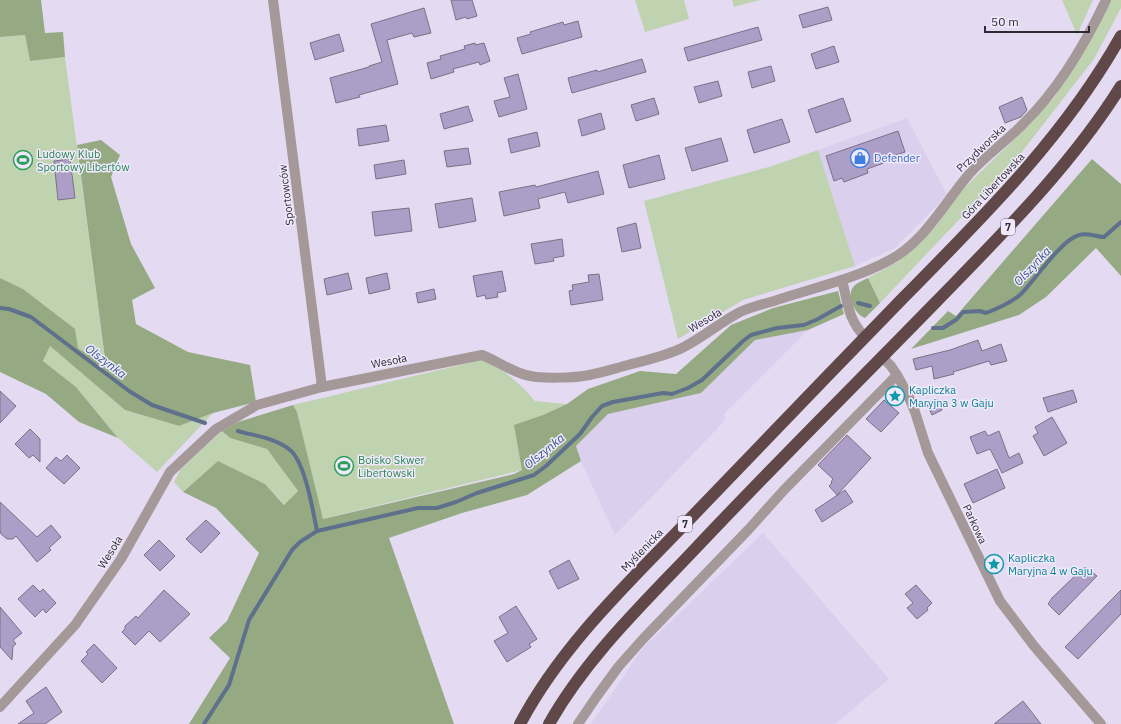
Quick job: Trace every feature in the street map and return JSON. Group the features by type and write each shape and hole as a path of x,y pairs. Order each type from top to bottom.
{"highway":[{"name":"Góra Libertowska","path":"865,338 1024,172 1073,111 1097,77 1121,36"},
{"name":"7","path":"549,724 568,693 582,674 627,620 1034,199 1082,141 1121,86"},
{"name":"Myślenicka","path":"520,724 539,692 565,656 606,607 865,338"}],"street":[{"name":"Sportowców","path":"273,0 322,387"},
{"name":"Przydworska","path":"842,280 888,262 912,245 970,173 1038,109 1059,82 1091,30 1106,0"},
{"name":"Wesoła","path":"0,707 75,625 121,559 170,472 216,429 257,405 322,387 482,355 496,360 512,370 535,377 583,376 653,359 684,347 741,312 806,289 842,280"},
{"path":"842,280 850,315 865,338"},
{"name":"Parkowa","path":"882,357 891,366 908,395 928,453 1000,601 1034,646 1101,724"},
{"path":"578,724 597,696 643,639 749,529 784,490 897,375"}],"shaded area":[{"path":"907,118 947,195 895,248 855,266 818,150"},
{"path":"808,330 723,415 726,418 716,430 615,535 581,461 576,446 608,414 701,393 755,340"},
{"path":"763,533 889,679 835,724 591,724 642,649"}],"green space":[{"path":"0,0 41,0 45,33 63,32 65,57 30,61 25,35 0,37"},
{"path":"635,0 684,0 689,19 645,32"},
{"path":"732,0 760,0 734,7"},
{"path":"1062,0 1093,0 1077,35"},
{"path":"1110,0 1121,0 1121,8 1094,59 1014,162 880,303 868,278 899,261 921,242 936,226 964,188 1028,126 1054,98 1083,52"},
{"path":"25,35 30,61 65,57 106,366 78,348 23,289 0,278 0,37"},
{"path":"101,140 120,155 111,177 131,244 155,288 132,300 136,324 188,352 250,365 256,402 213,413 179,426 125,410 50,346 43,361 76,387 118,438 79,422 46,394 0,372 0,278 23,289 75,329 78,348 106,366 77,145"},
{"path":"818,150 855,266 743,300 678,339 644,201 772,166"},
{"path":"1092,159 1121,184 1121,276 1096,248 1046,297 1019,315 911,349 948,311 956,316"},
{"path":"868,278 880,303 865,318 858,313 853,306 851,293 855,285"},
{"path":"838,291 844,314 808,330 755,340 701,393 608,414 576,446 581,461 527,495 462,513 389,538 454,724 189,724 230,658 209,638 227,621 259,553 216,508 183,492 218,461 265,484 284,505 298,491 267,449 230,438 222,431 238,422 293,405 297,412 323,519 514,474 522,470 514,425 543,415 567,404 588,389 640,371 676,374 731,325 773,308"},
{"path":"50,346 125,410 179,426 213,413 157,472 118,438 76,387 43,361"},
{"path":"485,359 512,378 535,401 567,404 543,415 522,470 322,519 297,412 293,405"},
{"path":"222,431 230,438 267,449 298,491 285,505 265,484 218,461 183,492 174,482 181,469"}],"building":[{"path":"451,0 472,0 477,16 456,20"},
{"path":"828,7 832,20 803,28 799,15"},
{"path":"424,8 431,33 414,37 412,33 387,40 398,84 359,95 360,97 336,103 330,78 382,62 371,24"},
{"path":"578,21 582,37 522,54 517,38 531,34 530,32 563,22 564,25"},
{"path":"758,27 762,40 688,61 684,48"},
{"path":"339,34 344,51 315,60 310,43"},
{"path":"475,43 475,45 484,43 490,61 480,65 479,62 453,69 454,72 431,79 427,63 441,59 440,56 465,49 464,46"},
{"path":"834,46 839,62 816,69 811,54"},
{"path":"642,59 646,72 572,93 568,78 597,70 597,72"},
{"path":"771,66 775,81 752,88 748,72"},
{"path":"518,74 527,109 499,117 494,101 510,97 504,78"},
{"path":"718,81 722,96 699,103 694,87"},
{"path":"1022,97 1027,110 1021,117 1005,123 999,107"},
{"path":"654,98 659,114 636,121 631,105"},
{"path":"843,98 851,121 816,133 808,110"},
{"path":"468,106 473,121 444,129 440,114"},
{"path":"601,113 605,129 582,136 578,120"},
{"path":"782,119 790,142 754,153 747,130"},
{"path":"386,125 389,141 359,146 357,129"},
{"name":"Defender","path":"898,131 905,152 893,156 895,159 867,169 868,173 844,182 842,178 834,181 826,156"},
{"path":"537,132 540,146 511,153 508,139"},
{"path":"721,138 728,161 692,171 685,148"},
{"path":"468,148 471,164 447,167 444,151"},
{"path":"659,155 665,179 629,188 623,165"},
{"path":"70,159 75,198 58,200 54,161"},
{"path":"404,160 406,174 376,179 374,165"},
{"path":"598,171 604,194 568,203 565,192 538,199 540,208 504,216 499,192 535,185 536,187"},
{"path":"472,198 476,221 439,228 435,204"},
{"path":"409,208 412,231 375,236 372,212"},
{"path":"636,223 641,248 622,252 617,228"},
{"path":"562,239 564,256 553,258 554,261 535,264 531,244"},
{"path":"502,271 506,291 497,293 498,297 486,299 485,295 477,297 473,276"},
{"path":"348,273 352,289 327,295 324,279"},
{"path":"387,273 390,289 369,294 366,278"},
{"path":"599,274 603,300 571,305 569,291 573,290 572,285 589,282 588,275"},
{"path":"434,289 436,299 418,303 416,293"},
{"path":"978,340 982,351 1001,344 1007,361 991,365 989,361 953,372 954,374 934,379 932,366 916,370 913,359 950,350"},
{"path":"1073,390 1077,402 1048,412 1043,398"},
{"path":"0,391 16,406 0,423"},
{"path":"937,399 942,410 932,415 926,403"},
{"path":"884,400 899,413 881,432 866,419"},
{"path":"1052,417 1067,443 1044,456 1033,436 1038,433 1035,427"},
{"path":"30,429 40,439 40,462 33,455 29,458 15,444"},
{"path":"985,431 988,436 999,431 1009,458 1019,453 1023,463 1002,473 990,449 977,454 970,437"},
{"path":"847,435 871,458 837,495 829,486 833,479 818,465"},
{"path":"67,455 80,468 64,484 46,468 56,457 61,461"},
{"path":"997,469 1005,488 973,503 964,484"},
{"path":"845,490 853,502 822,522 815,510"},
{"path":"0,502 37,537 51,525 61,537 49,548 51,550 37,562 16,536 13,539 7,539 1,534"},
{"path":"206,520 220,533 201,553 186,539"},
{"path":"159,540 175,556 160,571 144,555"},
{"path":"569,560 579,579 558,589 549,571"},
{"path":"1085,566 1097,576 1059,615 1048,604 1052,598"},
{"path":"33,585 40,592 43,589 56,603 46,613 43,609 35,617 18,599"},
{"path":"916,585 932,603 927,608 928,610 917,619 907,608 913,603 905,594"},
{"path":"164,590 190,614 160,642 149,631 135,645 122,632 125,629 125,626 136,616 138,618"},
{"path":"1121,590 1121,614 1078,659 1065,647"},
{"path":"516,606 537,639 529,644 531,647 507,662 494,641 508,633 499,617"},
{"path":"0,607 22,633 13,640 16,644 13,646 12,660 0,647"},
{"path":"94,644 117,668 102,683 81,661 88,654 86,652"},
{"path":"46,687 62,712 45,724 18,724 34,713 26,701"},
{"path":"1023,701 1041,724 994,724"}],"waterway":[{"name":"Olszynka","path":"933,328 943,328 957,319 963,312 980,311 986,313 1009,303 1027,288 1056,252 1072,238 1082,234 1104,237 1121,222"},
{"name":"Olszynka","path":"858,303 870,306"},
{"name":"Olszynka","path":"204,724 229,685 249,620 292,550 300,542 317,531 418,508 437,508 477,493 534,475 546,466 580,434 602,406 613,402 663,393 672,394 688,388 702,380 751,335 777,328 804,325 841,306"},
{"name":"Olszynka","path":"0,308 9,309 31,317 129,391 152,405 205,423"},
{"name":"Olszynka","path":"238,431 278,443 290,450 295,456 300,465 308,488 317,531"}],"place":[{"name":"Defender","path":"860,158"},
{"name":"Ludowy Klub Sportowy Libertów","path":"23,160"},
{"name":"Kapliczka Maryjna 3 w Gaju","path":"895,396"},
{"name":"Boisko Skwer Libertowski","path":"344,466"},
{"name":"Kapliczka Maryjna 4 w Gaju","path":"994,564"}]}
